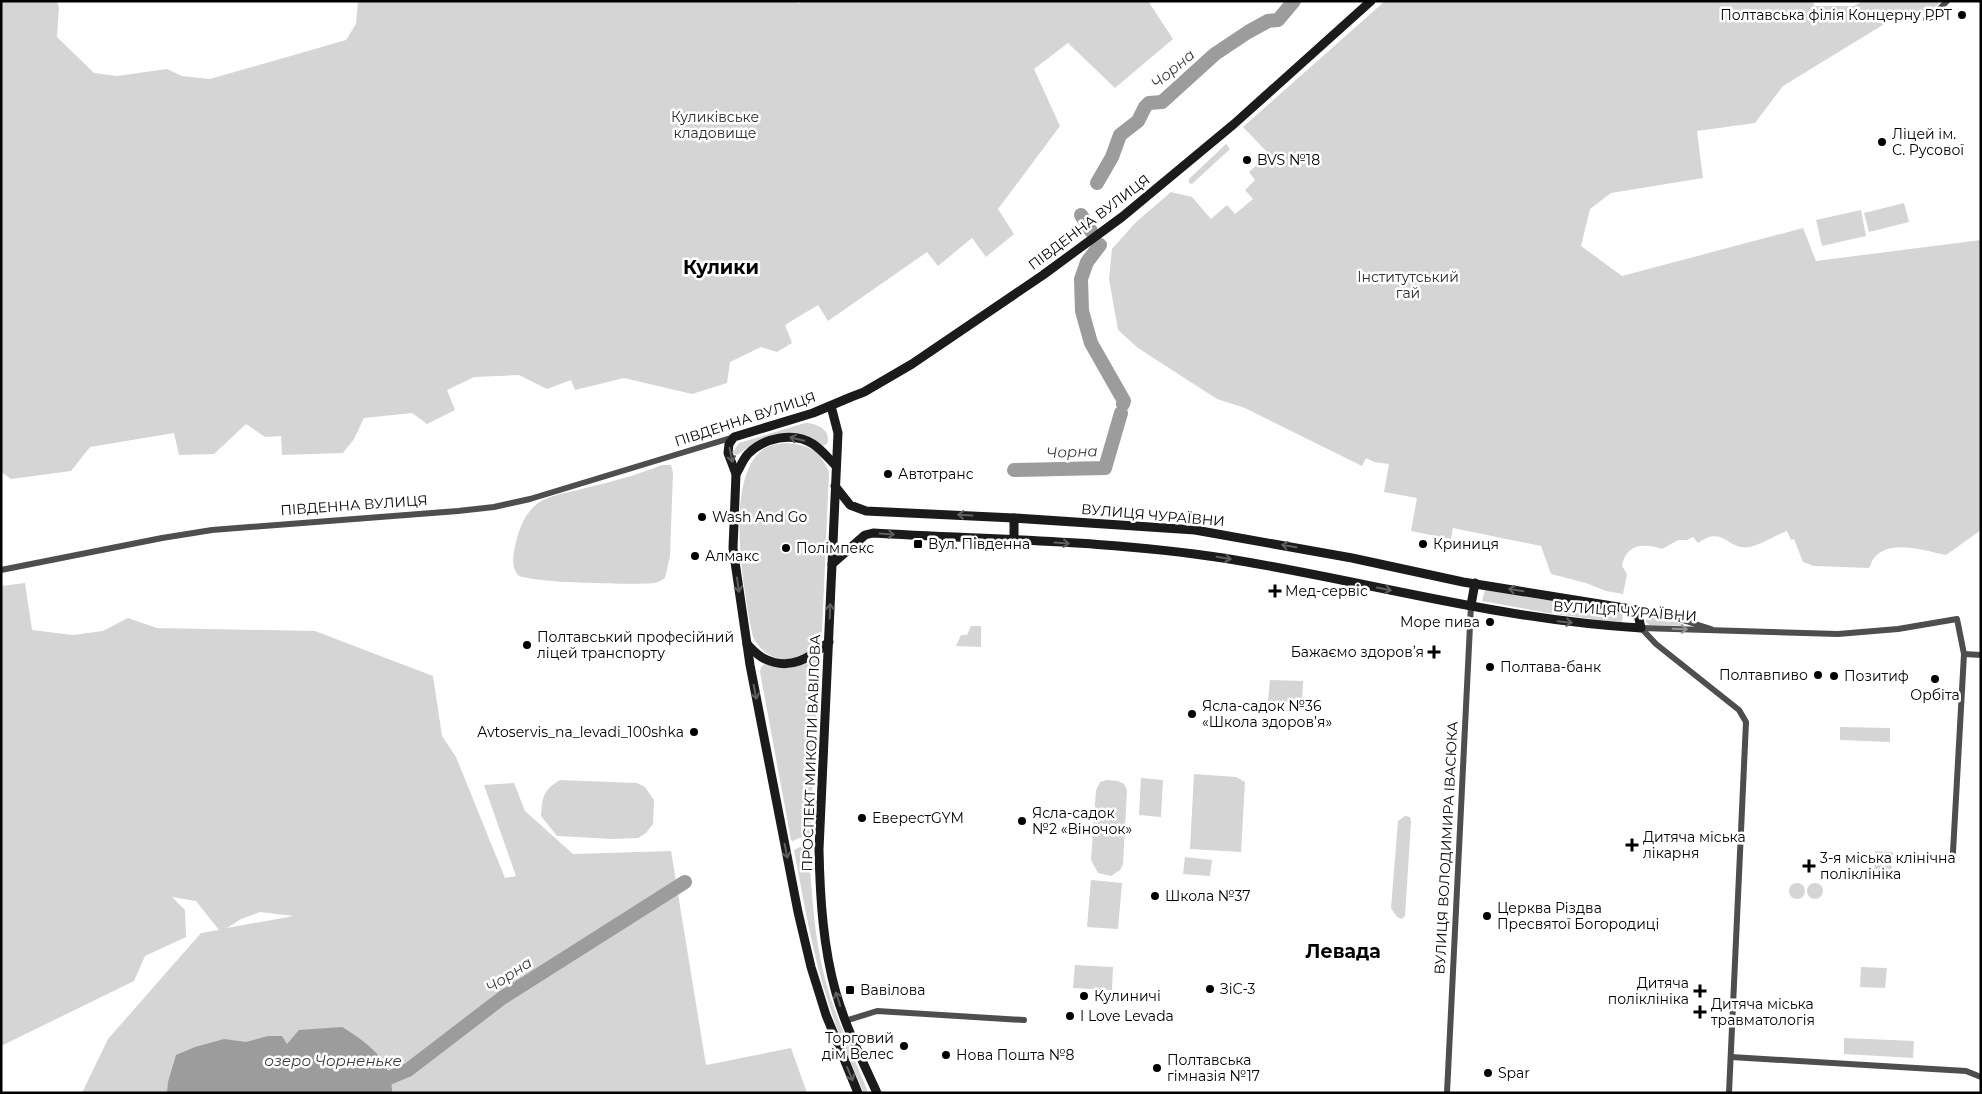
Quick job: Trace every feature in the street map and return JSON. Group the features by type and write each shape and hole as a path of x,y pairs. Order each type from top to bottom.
{"main road":[{"name":"ПІВДЕННА ВУЛИЦЯ","path":"734,437 831,406 864,392 912,364 1043,275 1122,217 1234,124 1371,1"},
{"name":"ПРОСПЕКТ МИКОЛИ ВАВІЛОВА","path":"831,406 838,433 818,849 819,881 826,948 836,994 845,1021 877,1093"},
{"name":"ПРОСПЕКТ МИКОЛИ ВАВІЛОВА","path":"734,437 729,444 728,453 736,474 733,548 747,644 796,902 811,967 826,1015 858,1093"},
{"path":"736,474 746,455 758,445 772,439 785,437 812,444 836,466"},
{"name":"ВУЛИЦЯ ЧУРАЇВНИ","path":"835,486 850,505 860,510 1195,530 1352,558 1475,583 1637,610"},
{"path":"1014,518 1014,540"},
{"name":"ВУЛИЦЯ ЧУРАЇВНИ","path":"832,564 865,535 873,533 1152,549 1222,558 1554,620 1641,628"},
{"path":"1470,605 1475,583"},
{"path":"1637,610 1641,628"},
{"path":"747,644 764,659 789,664 813,656 829,642"}],"street":[{"path":"1926,19 1932,17 1947,1"},
{"name":"ПІВДЕННА ВУЛИЦЯ","path":"1,570 212,530 494,507 530,500 734,437"},
{"name":"ВУЛИЦЯ ВОЛОДИМИРА ІВАСЮКА","path":"1447,1093 1470,605"},
{"name":"ВУЛИЦЯ ЧУРАЇВНИ","path":"1637,610 1670,616 1719,631"},
{"name":"ВУЛИЦЯ ЧУРАЇВНИ","path":"1641,628 1838,634 1898,629 1958,619 1964,654"},
{"path":"1641,628 1656,644 1739,710 1746,722 1729,1093"},
{"path":"1954,852 1964,654 1981,655"},
{"path":"845,1021 877,1011 1024,1020"},
{"path":"1731,1058 1966,1071 1981,1077"}],"green space":[{"name":"Куликівське кладовище","path":"1,1 57,1 59,7 57,37 94,73 117,76 167,69 182,76 210,79 346,40 356,24 358,1 796,1 799,4 800,1 1148,1 1173,39 1115,88 1068,43 1034,69 1060,126 998,209 1014,234 986,257 972,238 938,266 927,252 828,321 818,305 785,325 792,343 777,352 761,347 730,362 727,383 692,394 624,378 575,390 571,380 547,389 519,375 474,377 447,390 455,410 427,424 412,413 364,418 354,439 343,453 282,455 281,436 265,437 246,424 214,454 179,455 174,433 90,447 71,471 11,479 1,472"},
{"name":"Інститутський гай","path":"1385,1 1813,1 1814,6 1854,6 1863,1 1941,1 1932,11 1899,15 1783,86 1755,123 1697,131 1703,178 1611,193 1590,209 1581,246 1622,276 1803,228 1816,261 1981,240 1981,530 1946,555 1899,547 1881,552 1874,558 1869,568 1814,566 1803,562 1794,539 1791,540 1787,531 1749,547 1742,547 1714,536 1698,543 1693,537 1687,540 1678,540 1662,549 1642,546 1631,549 1627,553 1622,566 1627,574 1623,594 1606,591 1586,583 1551,574 1541,546 1453,528 1451,539 1411,531 1417,498 1384,492 1389,464 1374,462 1366,458 1362,466 1245,408 1217,399 1138,348 1118,330 1109,279 1112,249 1135,223 1171,192 1192,197 1211,219 1227,205 1235,214 1253,199 1245,190 1255,180 1249,172 1269,154 1243,127"},
{"path":"1226,144 1230,149 1192,184 1189,183 1189,179"},
{"path":"1904,203 1909,222 1869,232 1864,213"},
{"path":"1861,210 1866,236 1822,246 1816,220"},
{"path":"805,423 814,424 822,428 827,435 827,444 823,446 799,435 779,434 758,441 737,455 732,453 739,443"},
{"name":"Полімпекс","path":"786,443 801,445 817,453 829,472 822,632 812,649 804,655 787,660 771,656 758,645 753,637 745,595 740,540 740,512 743,487 750,466 764,449"},
{"path":"662,465 671,465 673,473 670,556 665,578 655,583 628,584 561,582 526,578 518,575 513,563 519,531 530,511 538,503 552,497 641,473"},
{"path":"25,583 32,630 73,635 103,631 128,618 157,628 315,631 433,676 442,736 456,757 505,878 516,876 484,785 514,783 525,811 573,854 671,851 706,1065 791,1048 807,1093 82,1093 108,1039 201,933 219,930 196,901 172,897 185,910 186,937 145,956 134,981 1,1046 1,586","holes":["260,912 294,916 227,928 241,919"]},
{"path":"1485,590 1623,612 1622,623 1548,613 1482,601"},
{"path":"1652,616 1683,624 1683,626 1649,625 1646,622 1646,618"},
{"path":"971,626 981,626 981,647 956,646 961,635 967,635"},
{"path":"813,659 817,660 819,664 810,833 793,841 791,840 760,672 761,667 765,664 790,667 801,665"},
{"path":"1270,680 1303,681 1302,703 1268,701"},
{"path":"1840,727 1890,728 1890,742 1840,740"},
{"path":"1194,774 1236,777 1245,782 1241,852 1190,849"},
{"path":"1141,778 1163,780 1161,817 1139,815"},
{"path":"560,780 637,783 645,787 654,800 653,824 646,833 638,838 613,839 557,836 541,816 544,795 550,787"},
{"path":"1107,780 1118,781 1124,784 1127,790 1123,864 1120,870 1111,876 1098,873 1091,860 1096,790 1100,782"},
{"path":"1405,816 1410,817 1411,822 1405,916 1402,919 1397,917 1391,908 1398,821"},
{"path":"804,845 809,853 812,899 824,975 838,1019 867,1093 864,1093 841,1038 818,966 794,850"},
{"path":"1875,851 1893,852 1891,880 1874,879"},
{"path":"1185,857 1212,860 1210,876 1183,874"},
{"path":"1091,880 1122,883 1118,929 1087,927"},
{"path":"1794,883 1800,883 1805,888 1803,897 1794,899 1789,894 1789,888"},
{"path":"1812,883 1818,883 1823,888 1821,897 1812,899 1807,894 1807,888"},
{"path":"1075,965 1113,967 1112,990 1073,988"},
{"path":"1861,967 1887,968 1885,988 1860,987"},
{"path":"1844,1038 1914,1041 1913,1058 1844,1054"}],"water":[{"name":"озеро Чорненьке","path":"342,1027 377,1054 388,1071 392,1093 167,1093 168,1082 176,1055 195,1047 224,1039 246,1042 268,1036 282,1036 287,1044 299,1030"}],"waterway":[{"name":"Чорна","path":"1097,183 1112,157 1120,135 1138,121 1149,103 1162,102 1215,54 1268,21 1278,20 1294,1"},
{"name":"Чорна","path":"1081,215 1091,231"},
{"name":"Чорна","path":"1100,245 1087,262 1081,279 1082,311 1091,343 1124,401 1123,404"},
{"name":"Чорна","path":"1014,470 1105,468 1121,413"},
{"name":"Чорна","path":"352,1093 408,1070 502,998 685,882"}],"place":[{"name":"Полтавська філія Концерну РРТ","path":"1962,15"},
{"name":"Ліцей ім. С. Русової","path":"1882,142"},
{"name":"BVS №18","path":"1247,160"},
{"name":"Автотранс","path":"888,474"},
{"name":"Wash And Go","path":"702,517"},
{"name":"Вул. Південна","path":"918,544"},
{"name":"Криниця","path":"1423,544"},
{"name":"Полімпекс","path":"786,548"},
{"name":"Алмакс","path":"695,556"},
{"name":"Мед-сервіс","path":"1275,591"},
{"name":"Море пива","path":"1490,622"},
{"name":"Полтавський професійний ліцей транспорту","path":"527,645"},
{"name":"Бажаємо здоровʼя","path":"1434,652"},
{"name":"Полтава-банк","path":"1490,667"},
{"name":"Полтавпиво","path":"1818,675"},
{"name":"Позитиф","path":"1834,676"},
{"name":"Орбіта","path":"1935,679"},
{"name":"Ясла-садок №36 «Школа здоров’я»","path":"1192,714"},
{"name":"Avtoservis_na_levadi_100shka","path":"694,732"},
{"name":"ЕверестGYM","path":"862,818"},
{"name":"Ясла-садок №2 «Віночок»","path":"1022,821"},
{"name":"Дитяча міська лікарня","path":"1632,845"},
{"name":"3-я міська клінічна поліклініка","path":"1809,866"},
{"name":"Школа №37","path":"1155,896"},
{"name":"Церква Різдва Пресвятої Богородиці","path":"1487,916"},
{"name":"ЗіС-3","path":"1210,989"},
{"name":"Вавілова","path":"850,990"},
{"name":"Дитяча поліклініка","path":"1700,991"},
{"name":"Кулиничі","path":"1084,996"},
{"name":"Дитяча міська травматологія","path":"1700,1012"},
{"name":"I Love Levada","path":"1070,1016"},
{"name":"Торговий дім Велес","path":"904,1046"},
{"name":"Нова Пошта №8","path":"946,1055"},
{"name":"Полтавська гімназія №17","path":"1157,1068"},
{"name":"Spar","path":"1488,1073"}],"district":[{"name":"Кулики","path":"721,267"},
{"name":"Левада","path":"1343,951"}]}
